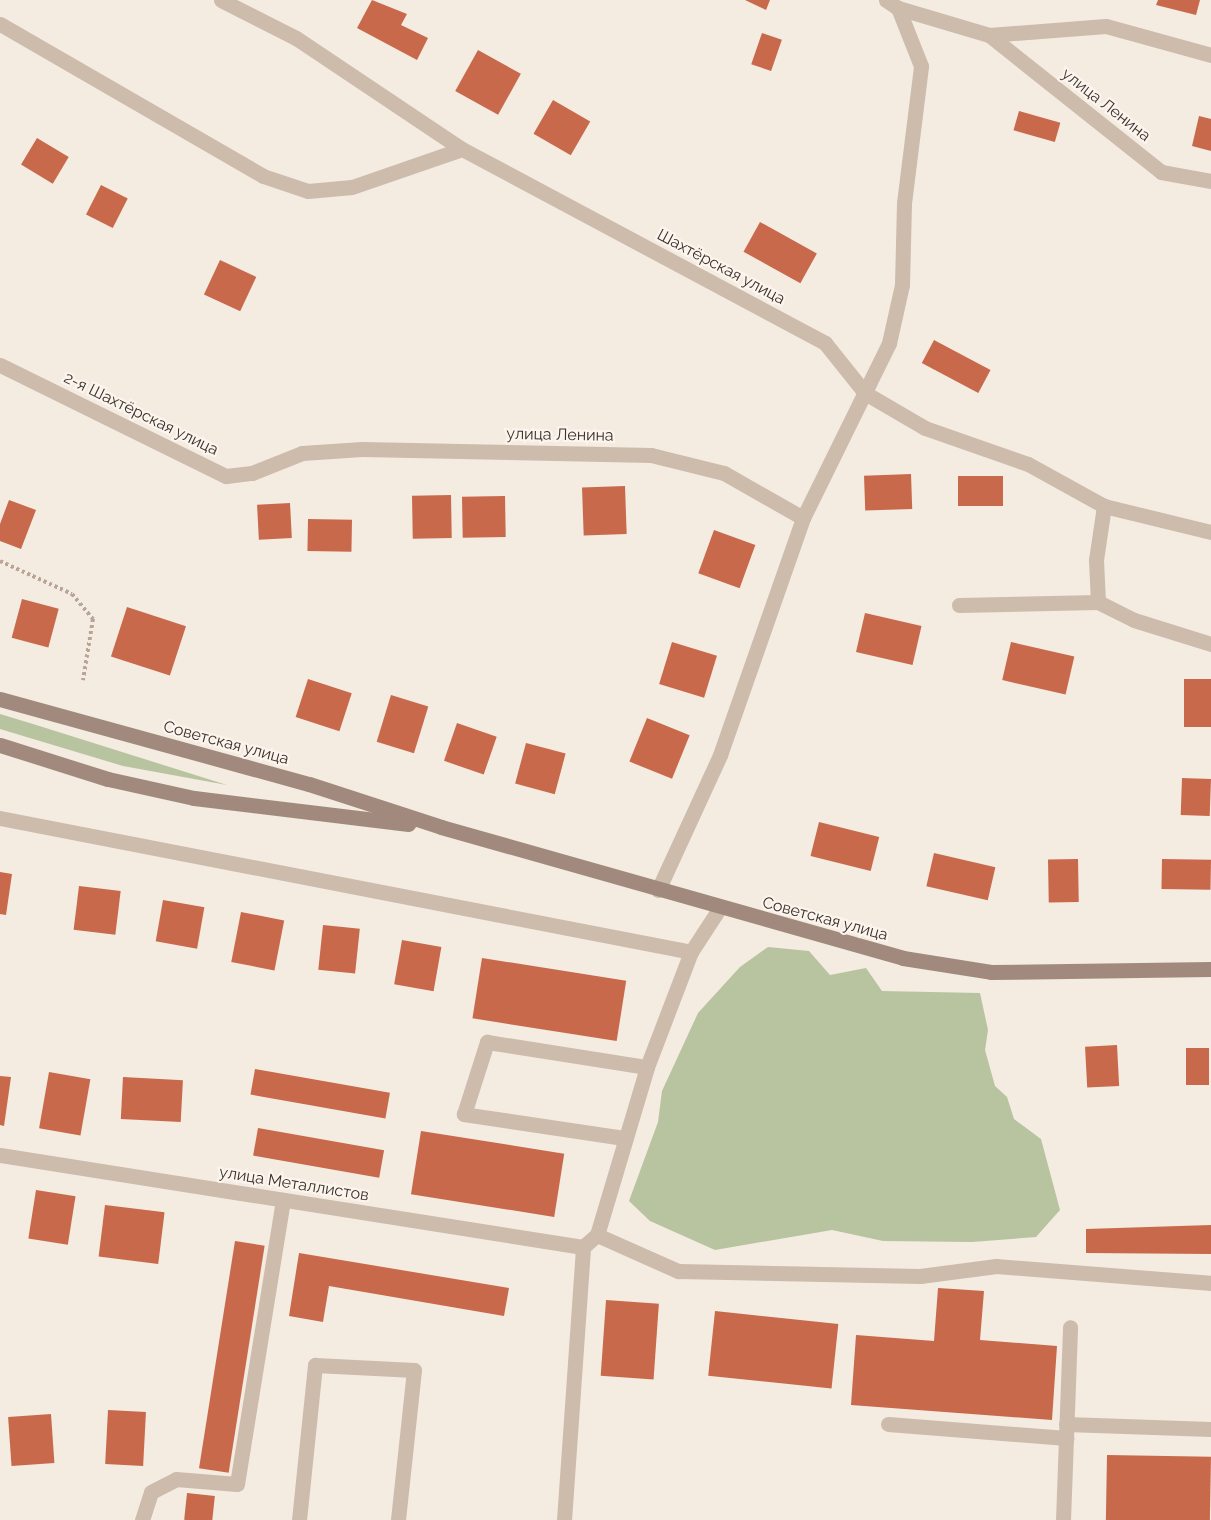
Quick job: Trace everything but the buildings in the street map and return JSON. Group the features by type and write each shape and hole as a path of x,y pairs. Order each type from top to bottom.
{"main road":[{"name":"Советская улица","path":"0,699 309,784 441,827 719,909 903,958 991,972 1211,969"},
{"name":"Советская улица","path":"0,745 108,779 194,798 441,827"}],"street":[{"name":"Шахтёрская улица","path":"221,0 296,38 462,149 825,343 865,393 925,428 1028,464 1104,506 1211,532"},
{"path":"892,4 989,35 1106,26 1211,55"},
{"path":"658,890 720,755 803,518 889,343 902,285 904,203 921,66 892,4"},
{"path":"0,24 263,176 308,191 352,187 462,149"},
{"name":"улица Ленина","path":"989,35 1161,172 1211,181"},
{"name":"2-я Шахтёрская улица","path":"0,365 226,476 252,473 302,453"},
{"name":"улица Ленина","path":"302,453 362,449 651,455 724,473 803,518"},
{"path":"1098,602 1096,560 1104,506"},
{"path":"959,605 1098,602 1134,620 1211,644"},
{"path":"0,818 691,952"},
{"path":"564,1520 583,1247 597,1235 647,1067 691,952 719,909"},
{"path":"624,1138 464,1113 487,1042 647,1067"},
{"name":"улица Металлистов","path":"0,1155 583,1247"},
{"path":"142,1520 151,1492 176,1479 237,1484 283,1201"},
{"path":"597,1235 678,1271 920,1276 996,1266 1211,1283"},
{"path":"1063,1520 1070,1328"},
{"path":"298,1520 315,1365 414,1370 398,1520"},
{"path":"888,1424 1066,1431 1211,1430"}],"path":[{"path":"0,561 72,594 93,619 83,681"}],"green space":[{"path":"0,714 227,785 123,766 0,729"},
{"path":"768,947 809,951 830,975 866,968 882,991 980,993 988,1030 985,1050 995,1086 1007,1097 1014,1119 1041,1139 1060,1210 1036,1237 972,1242 883,1241 832,1230 715,1250 650,1221 629,1201 658,1122 662,1091 698,1013 740,967"}]}
